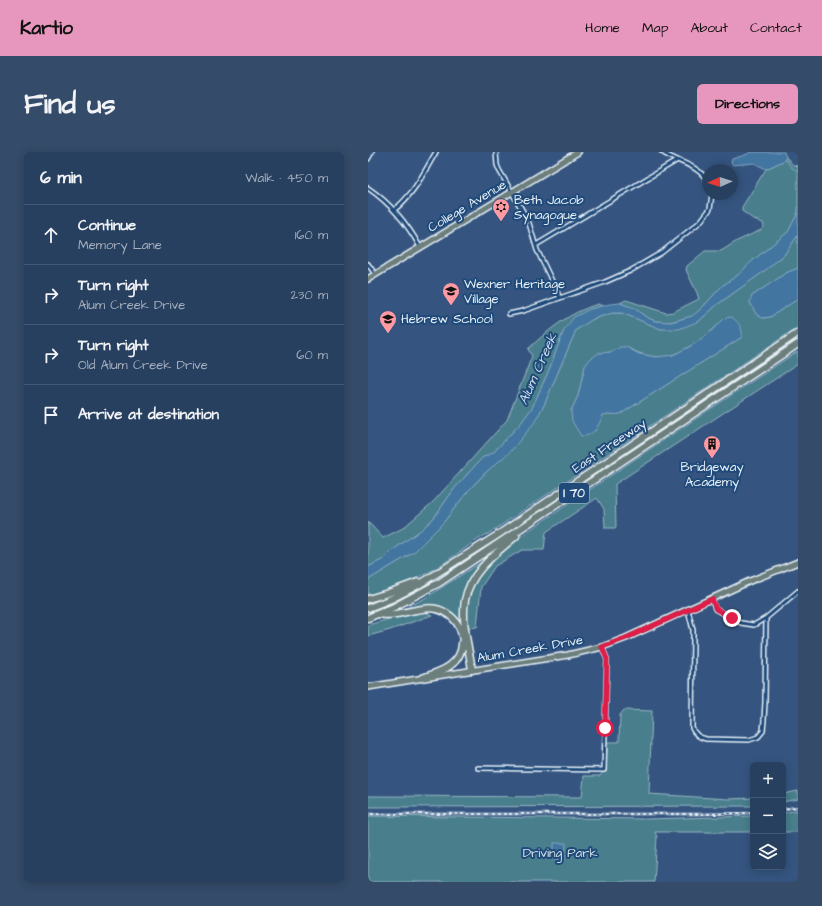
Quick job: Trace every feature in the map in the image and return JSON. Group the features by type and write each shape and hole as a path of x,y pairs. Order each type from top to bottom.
{"highway":[{"name":"East Freeway","path":"368,608 395,597 424,582 496,536 798,333"},
{"name":"East Freeway","path":"368,618 425,592 798,344"},
{"path":"472,670 464,617 465,600 468,591 479,572 490,559 536,519"},
{"path":"368,599 416,582 424,582"},
{"path":"379,614 386,616 424,608 440,609 449,614 456,621 462,636 468,666 472,670"},
{"path":"422,678 439,672 451,665 461,651 462,636"}],"main road":[{"name":"College Avenue","path":"368,278 578,152"},
{"name":"Alum Creek Drive","path":"368,687 568,655 602,647 626,638 773,571 798,562"}],"street":[{"path":"368,159 372,152"},
{"path":"394,210 406,200 416,187 436,152"},
{"path":"496,152 497,165 528,220 546,270 560,298"},
{"path":"662,152 699,170 702,174"},
{"path":"536,245 676,160"},
{"path":"368,188 394,210 413,233 420,247"},
{"path":"508,314 523,311 560,298 605,282 630,271 661,253 700,222 708,212 711,200"},
{"path":"368,264 375,274"},
{"path":"712,599 716,609 741,623 754,625 766,618 798,591"},
{"path":"688,610 693,634 691,722 694,733 699,737 706,739 749,740 758,737 762,731 765,706 766,618"},
{"path":"478,768 604,770 607,659 602,647"}],"green space":[{"path":"786,157 793,165 798,166 798,213 788,232 751,262 738,275 722,286 693,316 670,322 655,321 646,317 634,308 620,303 626,300 666,313 673,312 699,299 686,270 687,266 705,251 721,251 764,227 763,223 753,219 742,211 742,207 766,169 785,160"},
{"path":"798,235 798,268 786,273 752,296 750,302 756,314 763,318 770,317 798,299 798,327 439,566 408,582 368,597 368,580 414,552 442,524 468,491 533,423 544,405 576,330 593,319 612,313 622,313 661,329 699,321 718,304 784,255","holes":["708,334 742,337 622,413 603,415 595,431 571,411 578,396 585,366 599,353 612,352 626,347 638,353 650,356 669,356 688,348"]},
{"path":"598,304 603,306 590,309 564,330 549,370 532,408 520,424 494,452 482,458 455,488 433,519 421,530 393,550 384,559 368,567 368,522 383,538 403,528 433,502 507,420 532,356 528,349 560,322 578,312"},
{"path":"798,351 798,364 615,484 616,528 605,528 604,509 597,498 546,532 544,550 522,550 495,566 481,587 477,627 468,628 467,607 471,589 474,582 499,554 537,525"},
{"path":"486,559 468,587 463,628 445,609 404,611 404,609 427,597"},
{"path":"425,612 432,615 368,636 368,625"},
{"path":"624,710 652,711 649,794 728,799 750,798 750,806 368,807 368,796 582,797 584,776 600,776 606,768 607,742 619,742 620,715"},
{"path":"798,791 798,799 786,801 786,793"},
{"path":"798,810 798,832 786,832 786,812"},
{"name":"Driving Park","path":"368,816 647,819 750,816 750,832 655,832 657,837 654,882 368,882"}],"water":[{"path":"750,152 784,152 786,157 785,160 766,169 754,163 738,165 732,164 731,162 732,159"},
{"path":"798,213 798,235 784,255 718,304 699,321 679,329 661,329 622,313 612,313 593,319 576,330 544,405 534,423 511,451 485,473 468,491 442,524 414,552 368,580 368,567 384,559 393,550 421,530 433,519 455,488 482,458 494,452 520,424 532,408 549,370 564,330 574,317 590,309 620,303 634,308 646,317 655,321 671,322 692,316 702,308 722,286 738,275 751,262 788,232"},
{"path":"798,268 798,299 770,317 762,318 756,314 750,302 752,296 786,273"},
{"path":"732,317 740,326 742,337 622,413 603,415 598,426 593,432 586,436 581,436 572,421 571,411 578,396 585,366 590,359 599,353 612,352 620,347 626,347 639,354 656,357 673,355 691,346 708,334 725,318"},
{"path":"554,843 566,843 565,857 561,857 560,854 559,860 550,858 550,852 554,852"}],"waterway":[{"path":"785,159 792,168 798,171"}],"railway":[{"path":"786,809 798,807"},
{"path":"368,814 750,813"}],"place":[{"name":"Beth Jacob Synagogue","path":"501,222"},
{"name":"Wexner Heritage Village","path":"451,306"},
{"name":"Hebrew School","path":"388,334"},
{"name":"Bridgeway Academy","path":"712,459"}],"route":[{"path":"605,728 607,659 602,647 626,638 712,599 716,609 732,618"}],"water label":[{"name":"Alum Creek","path":"538,369"}]}
